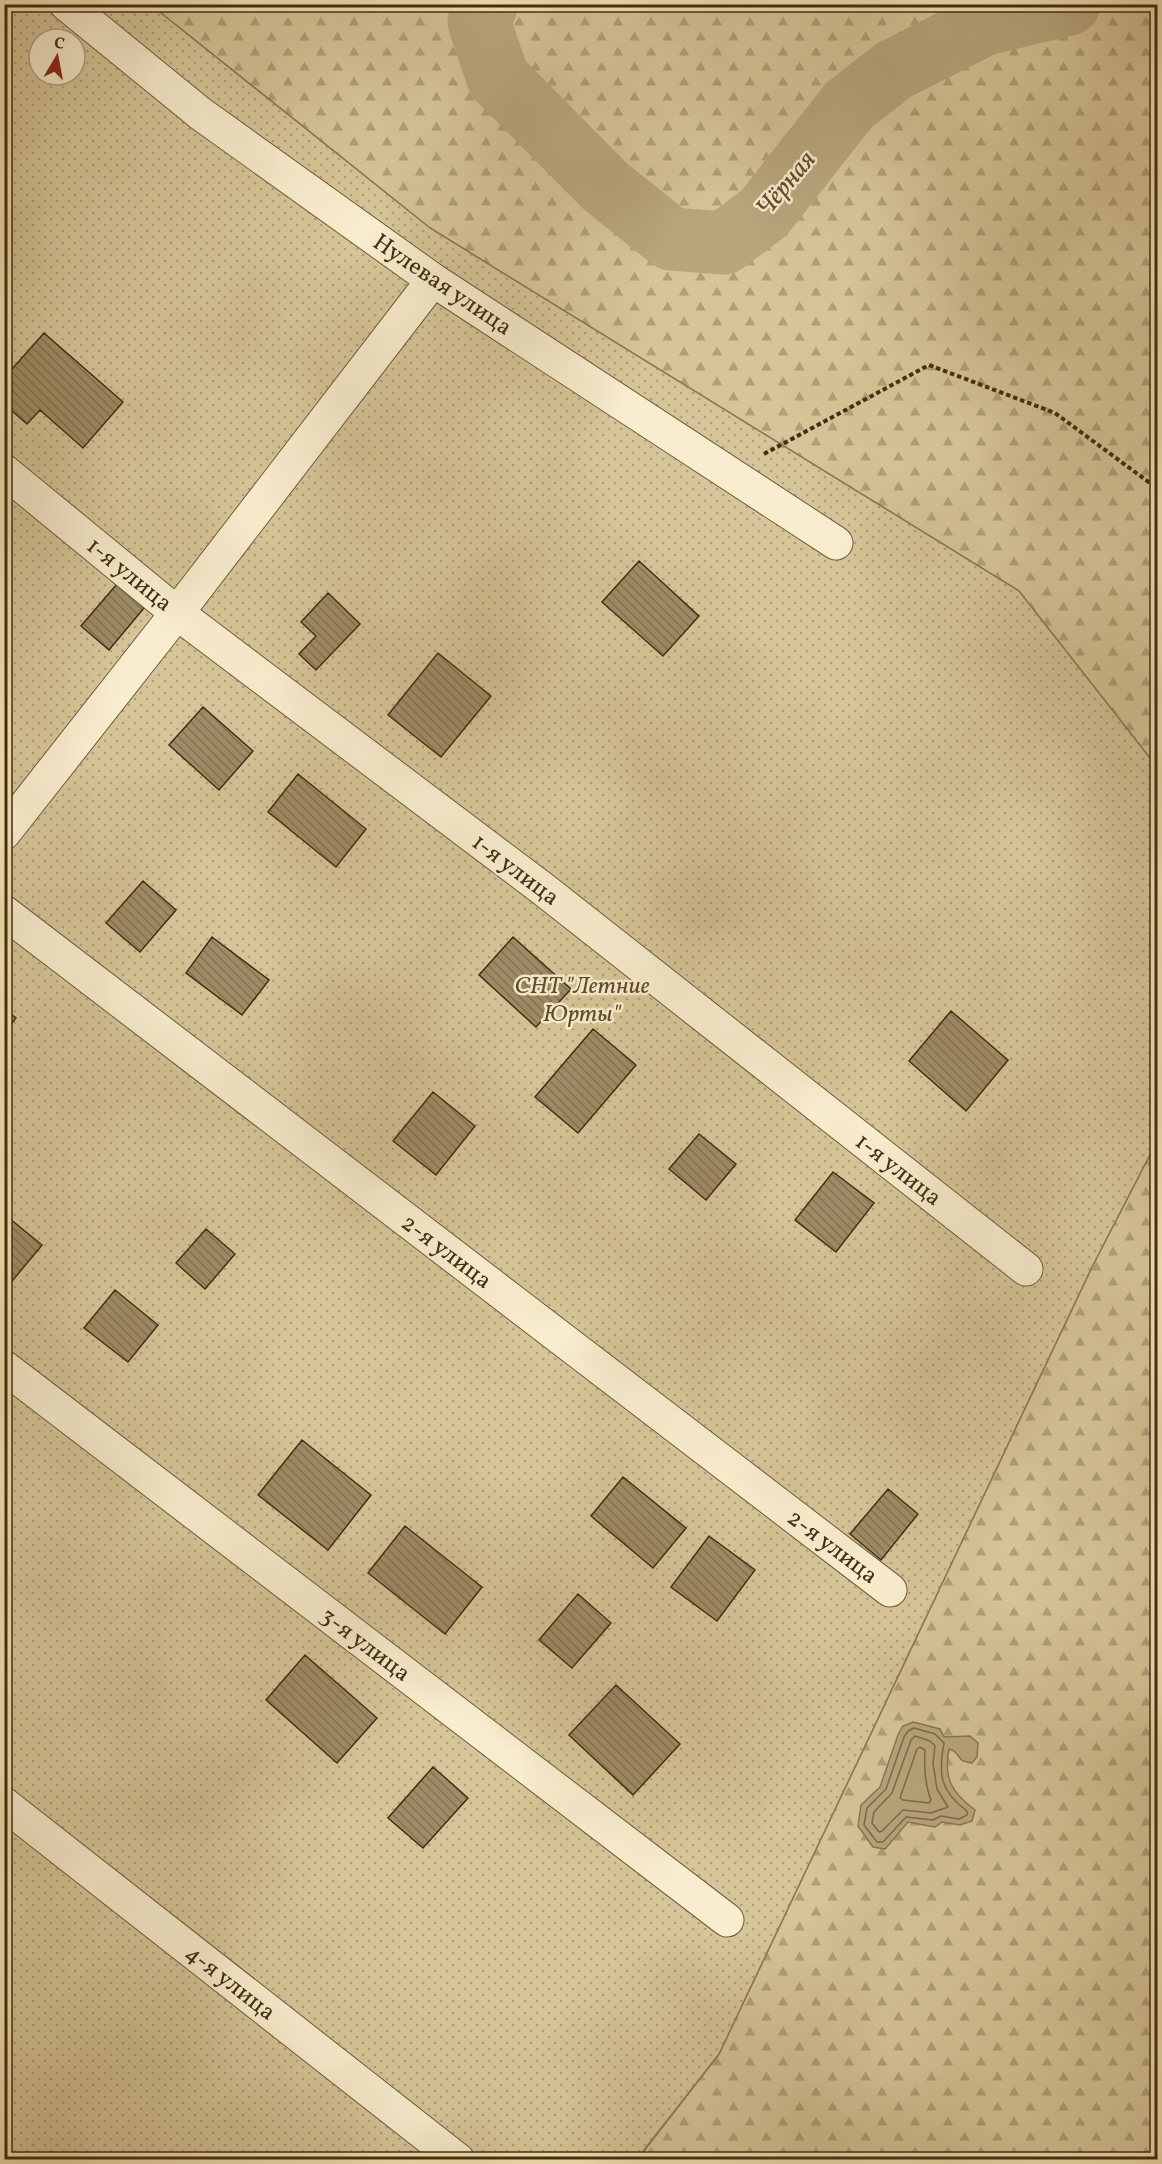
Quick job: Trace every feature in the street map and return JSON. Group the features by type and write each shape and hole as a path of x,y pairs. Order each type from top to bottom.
{"street":[{"name":"Нулевая улица","path":"66,4 201,114 433,280 836,543"},
{"path":"4,833 177,613 433,280"},
{"name":"1-я улица","path":"4,471 177,613 543,889 1026,1269"},
{"name":"2-я улица","path":"4,912 890,1590"},
{"name":"3-я улица","path":"4,1367 727,1920"},
{"name":"4-я улица","path":"4,1804 458,2160"}],"path":[{"path":"729,473 929,365 1055,413 1158,489"}],"green space":[{"name":"СНТ \"Летние Юрты\"","path":"5,5 151,5 430,228 1019,591 1157,767 1157,1141 1092,1267 719,2054 637,2159 5,2160"},
{"path":"151,5 1157,5 1157,767 1019,591 430,228"},
{"path":"1157,1141 1157,2159 637,2160 719,2054 1092,1267"}],"water":[{"path":"913,1722 940,1729 944,1737 970,1736 978,1743 977,1757 972,1763 962,1760 949,1749 947,1759 951,1784 960,1797 975,1810 972,1821 960,1825 942,1822 935,1827 908,1822 885,1849 873,1847 858,1826 861,1805 880,1787 898,1735 903,1726"}],"building":[{"path":"44,333 123,402 83,448 40,410 27,424 4,404 4,378"},
{"path":"639,561 699,616 663,656 602,602"},
{"path":"117,584 144,608 109,650 81,626"},
{"path":"328,593 360,624 316,670 299,654 316,636 301,622"},
{"path":"438,653 491,696 441,757 388,715"},
{"path":"203,707 253,751 219,790 169,745"},
{"path":"298,774 366,829 336,867 268,812"},
{"path":"143,881 176,910 140,952 106,923"},
{"path":"212,937 269,980 242,1015 186,973"},
{"path":"513,937 571,989 536,1027 479,975"},
{"path":"4,1009 16,1018 4,1034"},
{"path":"951,1011 1008,1060 966,1111 909,1061"},
{"path":"593,1029 636,1065 578,1133 535,1097"},
{"path":"433,1092 475,1126 436,1175 393,1141"},
{"path":"699,1134 736,1164 706,1200 669,1169"},
{"path":"833,1172 874,1203 836,1252 795,1220"},
{"path":"4,1214 42,1245 8,1286 4,1283"},
{"path":"206,1229 235,1254 205,1289 176,1263"},
{"path":"115,1290 158,1325 128,1362 84,1328"},
{"path":"302,1440 371,1495 328,1550 258,1495"},
{"path":"623,1477 686,1528 653,1568 591,1516"},
{"path":"888,1489 918,1514 881,1560 850,1534"},
{"path":"405,1526 482,1587 445,1634 368,1573"},
{"path":"709,1536 755,1570 717,1621 671,1587"},
{"path":"578,1594 611,1623 572,1668 539,1640"},
{"path":"305,1655 377,1718 337,1763 266,1700"},
{"path":"616,1685 680,1744 633,1795 569,1735"},
{"path":"433,1767 468,1798 423,1848 388,1818"}],"waterway":[{"name":"Чёрная","path":"487,4 479,22 498,78 605,186 671,239 724,243 764,213 849,105 894,70 985,24 1069,4"}]}
